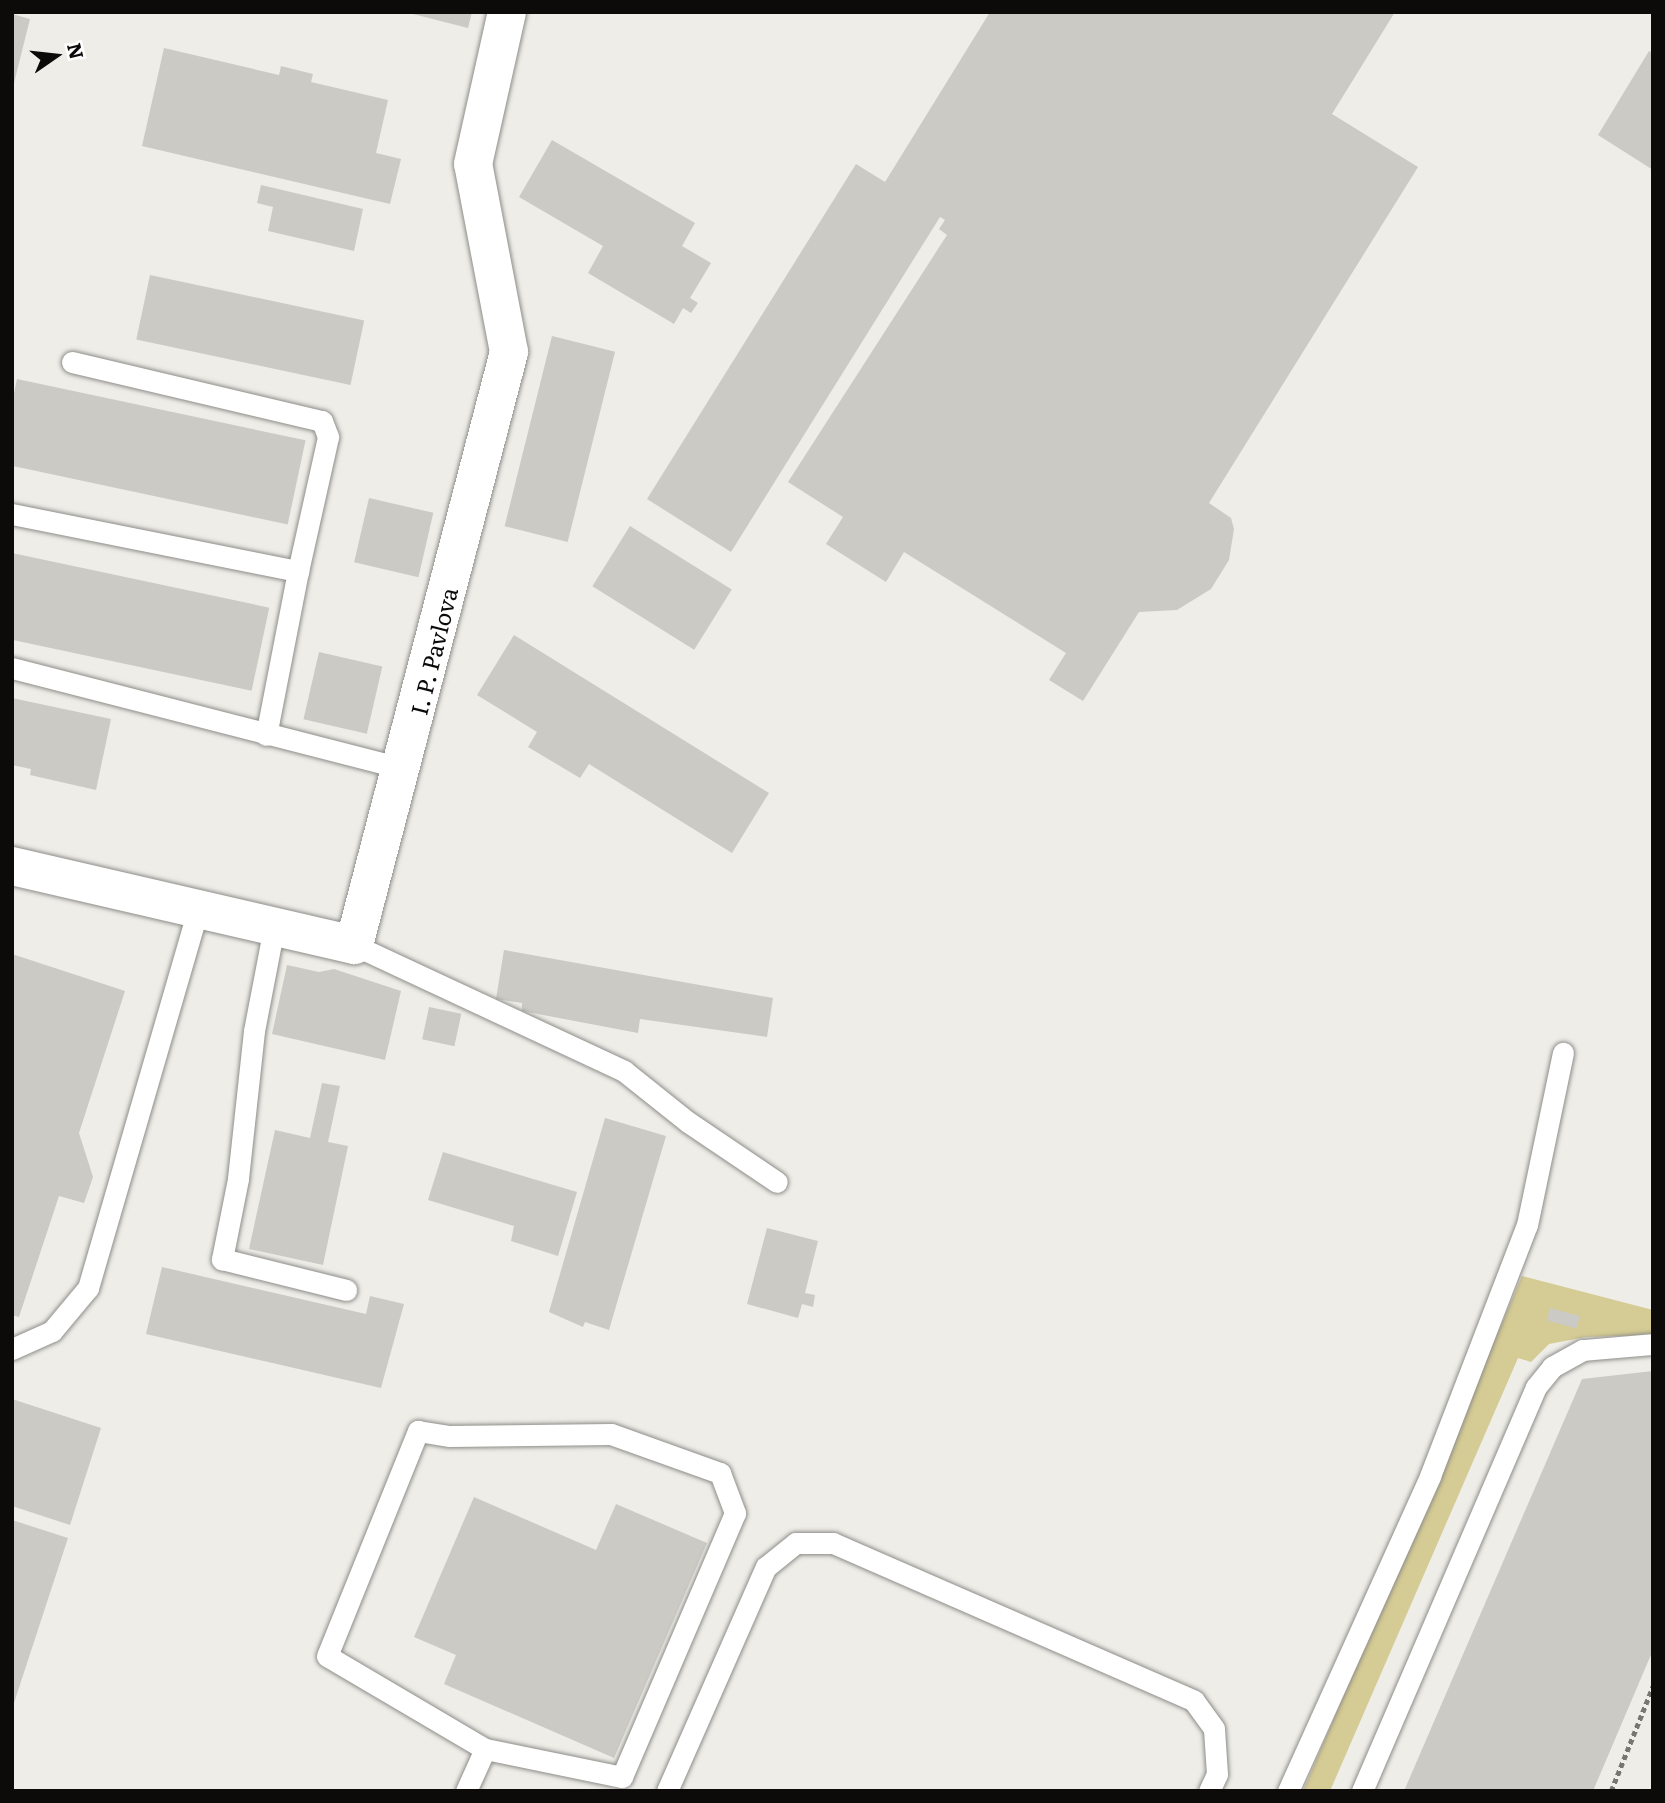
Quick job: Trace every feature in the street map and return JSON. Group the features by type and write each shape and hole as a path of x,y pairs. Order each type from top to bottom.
{"street":[{"name":"I. P. Pavlova","path":"354,945 404,769 509,352 473,164 507,12"},
{"path":"12,866 354,945"}],"lane":[{"path":"72,362 322,421 328,437 265,735"},
{"path":"12,514 298,571"},
{"path":"12,668 404,769"},
{"path":"12,1349 52,1331 88,1288 198,909"},
{"path":"274,927 256,1018 238,1179 222,1259 345,1290"},
{"path":"354,945 624,1071 688,1122 777,1182"},
{"path":"1288,1791 1430,1476 1527,1225 1563,1053"},
{"path":"1362,1791 1536,1387 1552,1367 1583,1350 1653,1344"},
{"path":"418,1432 450,1436 611,1434 720,1473 735,1513 622,1777 485,1749 327,1656 418,1432"},
{"path":"667,1791 766,1567 796,1544 833,1543 1194,1701 1214,1730 1217,1774 1209,1791"},
{"path":"466,1791 485,1749"}],"path":[{"path":"1611,1791 1653,1686"}],"shaded area":[{"path":"1522,1276 1653,1310 1653,1335 1586,1337 1549,1344 1531,1362 1518,1358 1330,1791 1303,1791"}],"building":[{"path":"405,12 472,12 468,28"},
{"path":"990,12 1395,12 1332,114 1418,167 1209,503 1231,518 1234,529 1229,560 1211,589 1177,610 1139,612 1083,701 1049,680 1066,653 904,552 886,582 826,544 843,517 788,482 947,235 939,229 945,220 940,217 731,552 647,499 856,164 885,182"},
{"path":"12,14 30,19 13,87 12,87"},
{"path":"164,48 279,75 281,66 313,74 311,82 388,100 376,153 401,159 390,204 142,146"},
{"path":"1649,51 1653,53 1653,170 1598,135"},
{"path":"552,140 695,223 682,246 711,263 690,298 698,303 691,313 683,308 674,324 588,273 603,246 519,197"},
{"path":"261,185 363,209 354,251 268,231 273,207 257,203"},
{"path":"150,275 364,321 350,385 136,340"},
{"path":"552,336 615,352 568,542 505,526"},
{"path":"17,379 306,440 288,524 12,466 12,403"},
{"path":"369,498 433,513 418,577 354,562"},
{"path":"630,526 732,590 694,650 592,586"},
{"path":"12,553 269,608 252,691 12,640"},
{"path":"514,635 769,793 732,853 589,764 580,778 528,747 537,732 477,695"},
{"path":"319,652 382,667 367,734 303,719"},
{"path":"12,698 111,719 96,790 30,775 31,769 12,765"},
{"path":"504,950 773,998 767,1037 640,1019 638,1033 522,1011 522,1003 496,999"},
{"path":"12,954 125,991 79,1133 93,1177 84,1203 59,1196 19,1317 12,1315"},
{"path":"287,965 319,972 334,969 401,991 385,1060 272,1034"},
{"path":"429,1007 461,1014 454,1046 422,1039"},
{"path":"322,1083 340,1086 328,1142 348,1146 323,1265 249,1249 275,1130 310,1138"},
{"path":"605,1118 666,1136 609,1330 585,1322 583,1327 549,1312"},
{"path":"443,1152 577,1192 558,1256 511,1241 514,1226 428,1200"},
{"path":"767,1228 818,1241 805,1293 815,1295 813,1307 802,1304 798,1318 747,1304"},
{"path":"162,1267 366,1314 370,1296 404,1304 381,1388 146,1334"},
{"path":"1550,1308 1580,1316 1577,1329 1547,1321"},
{"path":"1653,1371 1653,1650 1593,1791 1404,1791 1582,1379"},
{"path":"12,1399 101,1428 70,1525 12,1506"},
{"path":"474,1497 596,1550 616,1504 707,1543 614,1758 444,1684 456,1655 414,1637"},
{"path":"12,1520 68,1538 13,1706 12,1706"}]}
